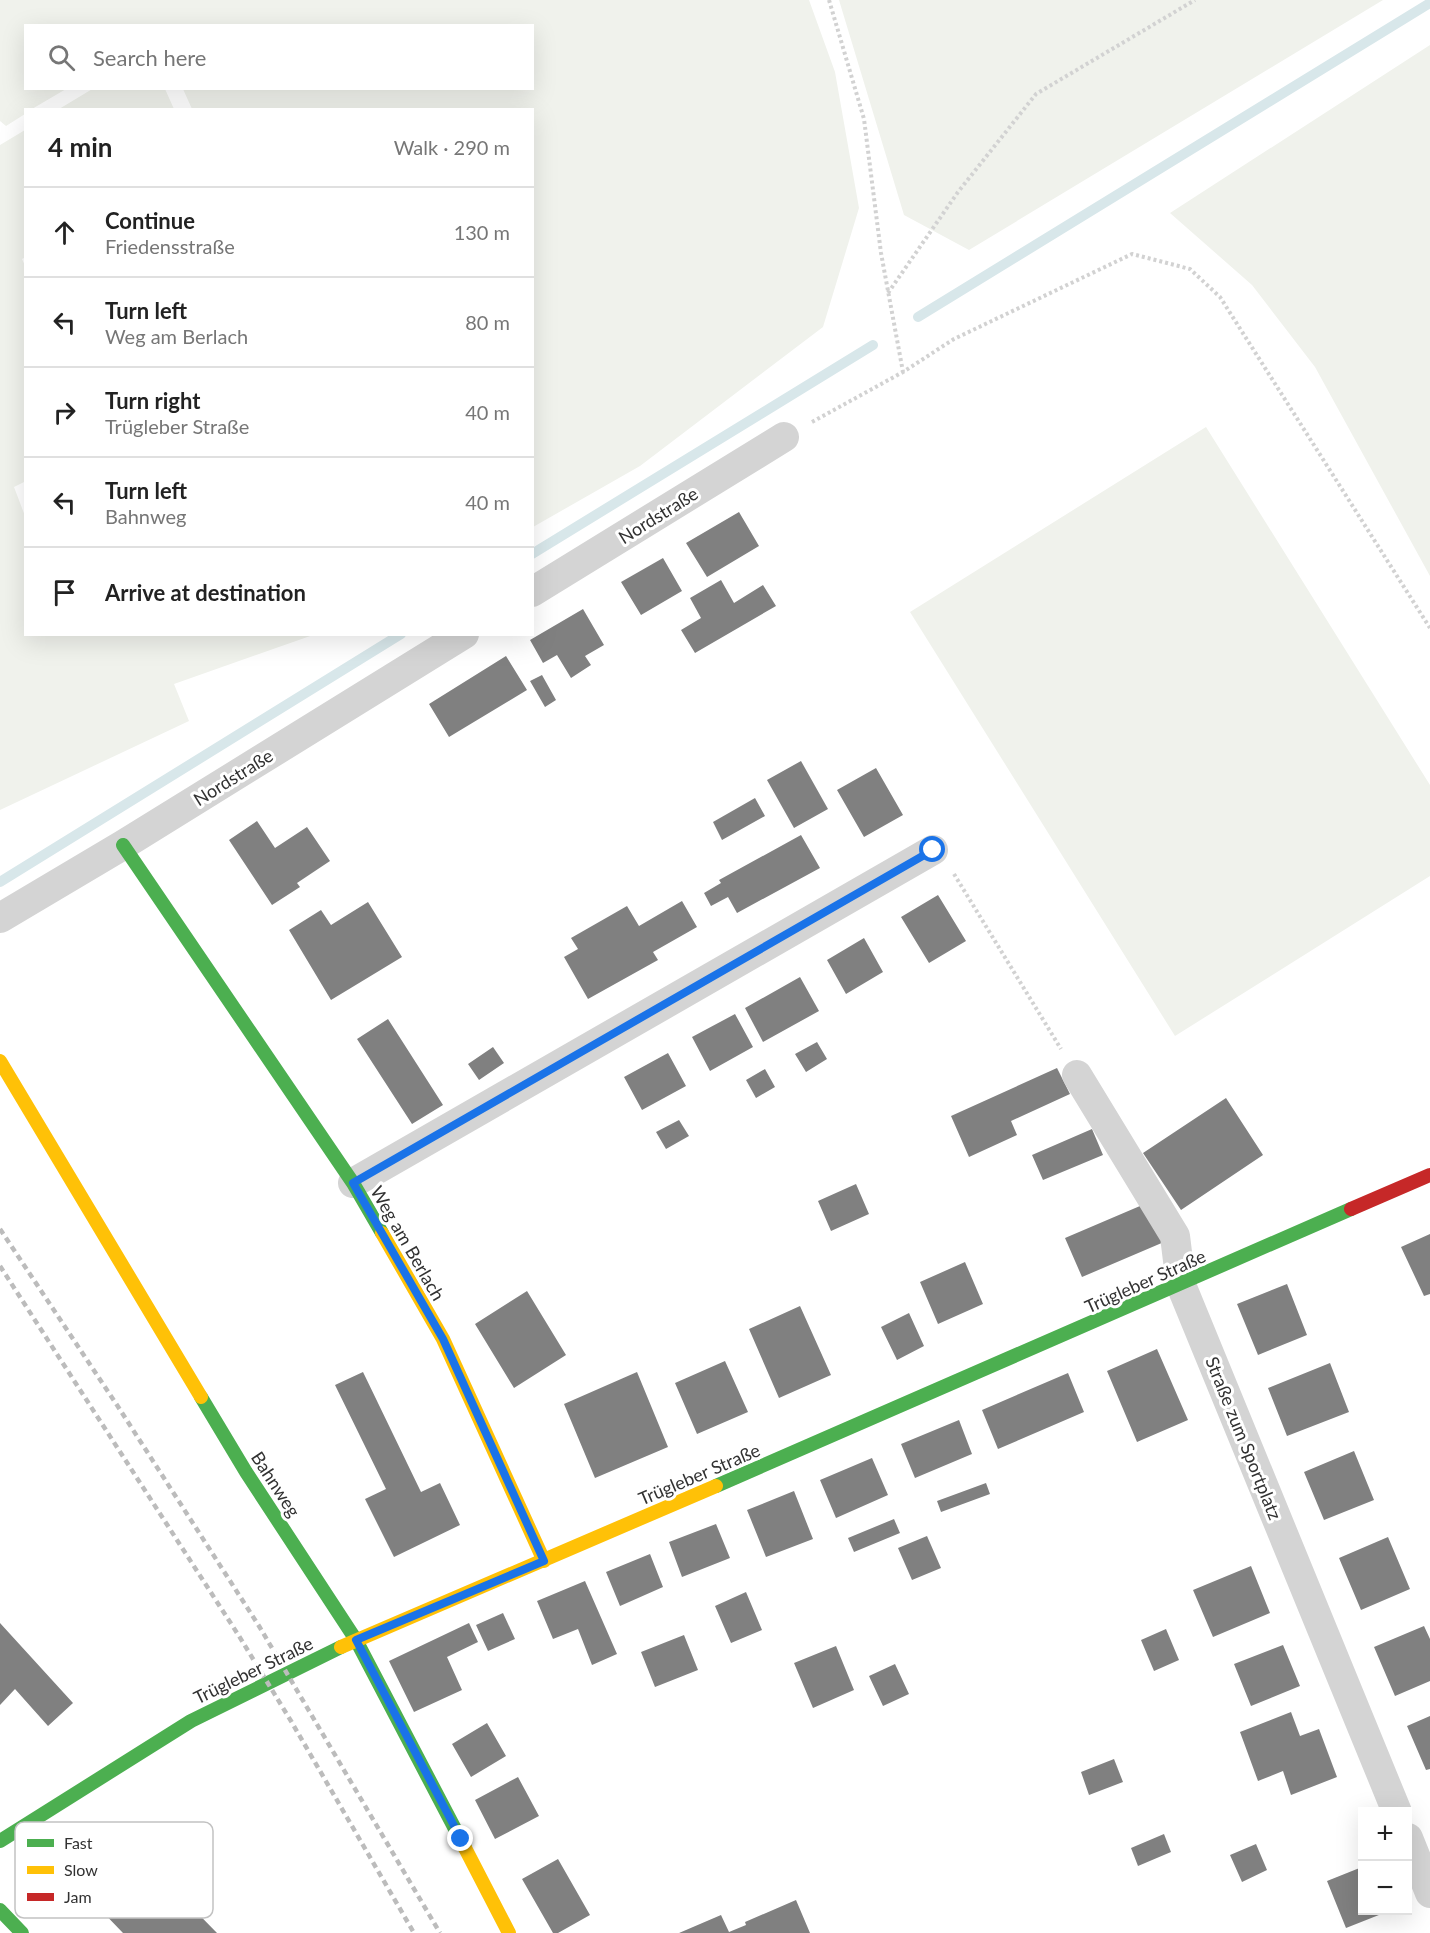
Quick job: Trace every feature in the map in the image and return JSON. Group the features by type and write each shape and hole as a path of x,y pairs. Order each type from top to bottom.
{"street":[{"name":"Nordstraße","path":"534,591 784,437"},
{"name":"Nordstraße","path":"0,918 123,845 461,636"},
{"name":"Weg am Berlach","path":"123,845 353,1183 443,1339 544,1561"},
{"path":"353,1183 933,850"},
{"name":"Bahnweg","path":"0,1061 246,1472 356,1640 509,1933"},
{"name":"Straße zum Sportplatz","path":"1077,1076 1175,1236 1181,1285 1395,1807"},
{"name":"Trügleber Straße","path":"30,1822 191,1721 356,1640 544,1561 1430,1175"},
{"name":"Trügleber Straße","path":"0,1841 15,1832"},
{"path":"1412,1850 1430,1893"},
{"path":"0,1910 22,1933"}],"path":[{"path":"829,0 864,119 888,293 903,372"},
{"path":"888,293 958,192 1036,94 1195,0"},
{"path":"784,437 903,372 954,339 1132,254 1190,270 1220,297 1430,628"},
{"path":"933,850 945,859 1077,1076"}],"shaded area":[{"path":"0,0 809,0 835,72 859,208 823,327 640,466 534,526 534,108 192,108 183,90 534,90 534,24 24,24 24,90 64,90 34,108 24,108 24,115 6,126 0,121"},
{"path":"839,0 1383,0 969,250 904,215"},
{"path":"1430,45 1430,576 1315,367 1252,285 1170,213"},
{"path":"91,90 165,90 174,108 61,108"},
{"path":"24,131 24,258 22,259 24,264 24,482 14,487 24,513 24,636 310,636 174,684 189,721 0,810 0,145"},
{"path":"1206,427 1430,785 1430,876 1175,1036 910,612"}],"building":[{"path":"739,512 759,546 707,577 686,543"},
{"path":"663,558 682,591 641,615 621,582"},
{"path":"721,580 734,603 763,585 776,606 695,653 681,630 701,618 690,598"},
{"path":"583,609 604,645 585,656 591,665 571,678 557,655 543,663 530,640"},
{"path":"506,656 527,690 449,737 429,704"},
{"path":"542,675 556,700 545,707 530,681"},
{"path":"801,761 828,809 794,828 767,780"},
{"path":"876,768 903,815 864,837 837,790"},
{"path":"755,798 765,816 722,840 713,822"},
{"path":"257,821 275,848 307,827 330,861 297,883 300,887 272,905 229,840"},
{"path":"801,835 820,868 737,913 728,897 711,906 704,893 721,883 719,880"},
{"path":"938,895 966,941 929,963 901,917"},
{"path":"682,901 697,927 653,952 658,960 588,999 564,957 578,949 571,938 627,906 639,926"},
{"path":"368,902 402,957 331,1000 289,930 321,910 331,925"},
{"path":"864,938 883,972 846,994 827,960"},
{"path":"800,977 819,1011 763,1042 745,1008"},
{"path":"735,1014 753,1047 710,1071 692,1037"},
{"path":"388,1019 443,1105 412,1124 357,1039"},
{"path":"817,1042 827,1059 806,1072 795,1054"},
{"path":"493,1047 504,1063 479,1080 468,1064"},
{"path":"668,1053 686,1086 642,1110 624,1077"},
{"path":"1057,1068 1070,1094 1011,1121 1017,1135 969,1157 951,1116"},
{"path":"765,1069 775,1087 756,1098 746,1080"},
{"path":"1226,1098 1263,1155 1181,1210 1143,1153"},
{"path":"679,1120 689,1136 666,1149 656,1132"},
{"path":"1092,1129 1103,1155 1043,1180 1032,1155"},
{"path":"856,1184 869,1214 831,1231 818,1201"},
{"path":"1147,1203 1164,1242 1082,1277 1065,1238"},
{"path":"1430,1234 1430,1294 1424,1296 1401,1247"},
{"path":"965,1262 983,1304 938,1324 920,1282"},
{"path":"1287,1284 1307,1335 1258,1355 1237,1304"},
{"path":"527,1291 566,1355 514,1388 475,1324"},
{"path":"800,1306 831,1375 779,1398 749,1329"},
{"path":"909,1313 924,1346 897,1360 881,1327"},
{"path":"1157,1349 1188,1420 1137,1442 1107,1371"},
{"path":"725,1361 748,1412 697,1434 675,1383"},
{"path":"1330,1363 1349,1412 1287,1436 1268,1388"},
{"path":"363,1372 421,1492 440,1483 460,1525 394,1557 365,1499 386,1489 335,1385"},
{"path":"637,1372 668,1447 595,1478 564,1404"},
{"path":"1068,1373 1084,1412 998,1449 982,1410"},
{"path":"959,1420 972,1454 915,1478 901,1444"},
{"path":"1354,1451 1374,1500 1324,1520 1304,1472"},
{"path":"872,1458 888,1495 836,1518 820,1480"},
{"path":"986,1483 990,1494 941,1512 937,1501"},
{"path":"794,1491 813,1539 766,1557 747,1510"},
{"path":"894,1519 900,1533 854,1552 848,1538"},
{"path":"716,1524 730,1558 682,1577 669,1542"},
{"path":"927,1536 941,1568 912,1580 898,1548"},
{"path":"1388,1537 1410,1589 1361,1610 1339,1558"},
{"path":"650,1554 663,1587 620,1606 606,1572"},
{"path":"1251,1566 1270,1613 1213,1637 1193,1590"},
{"path":"585,1581 617,1654 592,1665 578,1629 553,1639 537,1601"},
{"path":"746,1592 762,1630 731,1643 715,1606"},
{"path":"503,1613 515,1639 488,1651 476,1625"},
{"path":"0,1623 73,1703 48,1726 15,1689 0,1705"},
{"path":"469,1623 478,1642 447,1657 462,1690 414,1712 389,1661"},
{"path":"1424,1626 1430,1639 1430,1681 1395,1696 1374,1647"},
{"path":"1166,1629 1179,1660 1154,1671 1141,1640"},
{"path":"684,1635 698,1670 655,1687 641,1652"},
{"path":"1283,1645 1300,1686 1251,1706 1234,1664"},
{"path":"836,1646 854,1690 813,1708 794,1663"},
{"path":"895,1664 909,1694 883,1706 869,1676"},
{"path":"1291,1712 1300,1736 1319,1729 1337,1777 1291,1795 1283,1771 1258,1781 1240,1732"},
{"path":"1430,1716 1430,1769 1426,1770 1407,1726"},
{"path":"487,1723 506,1756 471,1777 452,1744"},
{"path":"1114,1759 1123,1782 1089,1795 1081,1772"},
{"path":"518,1777 539,1816 495,1839 475,1800"},
{"path":"1164,1834 1171,1852 1138,1866 1131,1848"},
{"path":"1256,1844 1267,1870 1242,1882 1230,1855"},
{"path":"558,1859 590,1915 558,1933 553,1933 522,1879"},
{"path":"1358,1869 1358,1915 1379,1915 1346,1928 1327,1881"},
{"path":"796,1900 810,1933 679,1933 721,1915 729,1932 746,1925 745,1922"},
{"path":"109,1918 202,1918 217,1933 123,1933"}],"waterway":[{"path":"918,317 1430,3"},
{"path":"534,553 873,345"},
{"path":"0,882 398,636"}],"railway":[{"path":"0,1229 117,1405 259,1626 440,1933"},
{"path":"0,1266 239,1636 414,1933"}],"traffic: fast":[{"path":"123,845 353,1183 382,1233"},
{"path":"716,1486 1351,1209"},
{"path":"201,1397 246,1472 356,1640 465,1848"},
{"path":"30,1822 191,1721 341,1647"},
{"path":"0,1841 15,1832"},
{"path":"0,1910 22,1933"}],"traffic: slow":[{"path":"0,1061 201,1397"},
{"path":"382,1233 443,1339 544,1561"},
{"path":"341,1647 716,1486"},
{"path":"465,1848 509,1933"}],"traffic: jam":[{"path":"1351,1209 1430,1175"}],"route":[{"path":"461,1839 356,1640 544,1561 443,1339 353,1183 933,850"}]}
